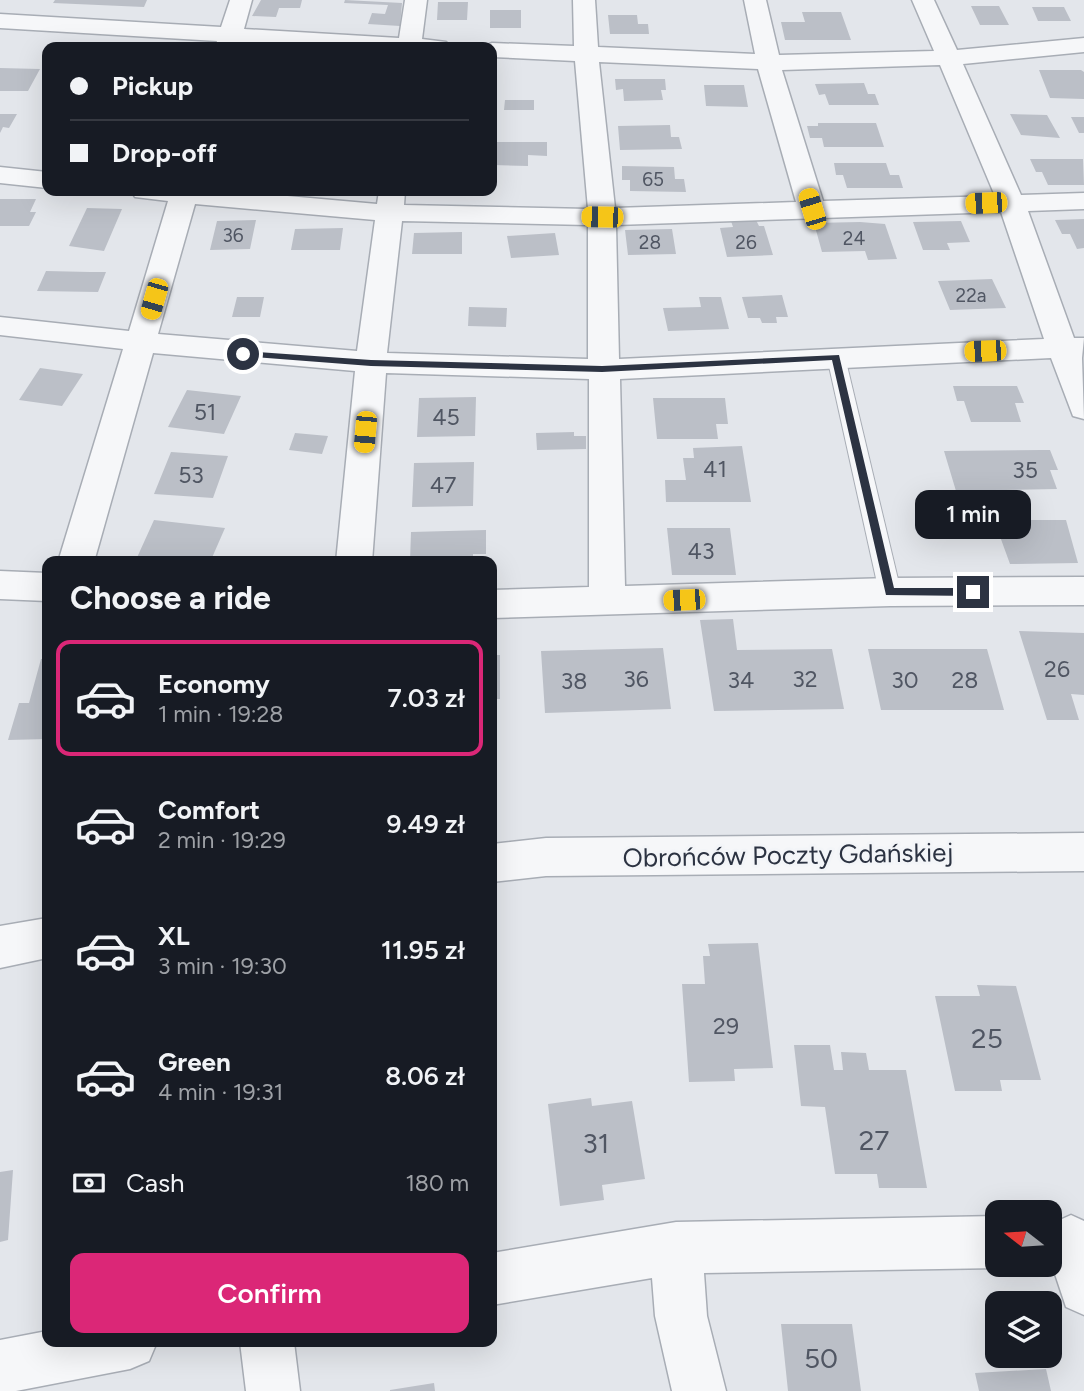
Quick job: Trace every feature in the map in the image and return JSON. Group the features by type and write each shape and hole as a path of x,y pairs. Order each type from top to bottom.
{"street":[{"path":"229,41 241,0"},
{"path":"410,42 416,0"},
{"path":"584,0 585,55 602,217 607,602"},
{"path":"755,0 769,63 812,209"},
{"path":"923,0 1072,349 1084,408"},
{"path":"0,21 265,42"},
{"path":"497,50 769,63 947,58 1084,45"},
{"path":"0,175 42,179"},
{"path":"78,556 183,196"},
{"path":"253,196 391,202 602,217 1084,201"},
{"path":"355,556 371,363 391,202"},
{"path":"0,326 296,359 602,369 1072,349"},
{"path":"0,585 42,587"},
{"path":"497,604 890,592 1084,591"},
{"name":"Obrońców Poczty Gdańskiej","path":"497,862 546,857 1084,852"},
{"path":"0,947 42,939"},
{"path":"1068,1241 1084,1289"},
{"path":"497,1278 676,1248 985,1242"},
{"path":"676,1248 681,1315 699,1391"},
{"path":"0,1367 104,1347"},
{"path":"268,1347 272,1391"}],"lane":[{"path":"836,357 890,592"}],"building":[{"path":"55,0 147,0 144,7 53,3"},
{"path":"261,0 302,0 300,8 279,8 276,17 252,16"},
{"path":"345,0 402,3 400,26 368,24 372,13 385,14 388,5 344,3"},
{"path":"438,2 468,2 467,20 437,20"},
{"path":"971,6 999,6 1009,25 980,25"},
{"path":"1032,7 1064,7 1071,21 1038,21"},
{"path":"490,10 521,10 521,28 490,28"},
{"path":"802,12 841,12 851,40 785,40 781,22 805,22"},
{"path":"608,15 637,15 638,24 648,24 649,34 610,34"},
{"path":"0,68 40,69 28,91 0,91"},
{"path":"1039,70 1081,70 1084,72 1084,99 1050,98"},
{"path":"615,79 665,79 666,90 661,90 663,100 624,101 623,89 616,90"},
{"path":"864,83 868,94 875,94 879,105 829,105 825,94 819,95 815,84"},
{"path":"704,85 744,85 748,107 706,106"},
{"path":"505,100 534,100 534,110 504,110"},
{"path":"0,114 17,114 9,128 3,127 0,133"},
{"path":"1010,114 1047,115 1060,138 1021,135"},
{"path":"1071,117 1084,117 1084,133 1079,133"},
{"path":"818,123 876,123 884,147 824,147 822,138 810,138 807,126 818,126"},
{"path":"670,125 671,137 679,137 682,149 620,150 618,126"},
{"path":"497,142 547,142 547,156 528,155 528,166 497,165"},
{"path":"1030,159 1083,159 1084,185 1048,185 1042,172 1036,172"},
{"path":"834,163 886,163 890,175 899,175 903,188 847,188 843,175 836,175"},
{"path":"622,166 674,167 675,179 684,179 686,192 630,191 630,180 622,180"},
{"path":"0,199 36,199 30,212 36,212 29,226 0,226"},
{"path":"87,208 122,209 104,251 69,246"},
{"path":"1084,219 1084,248 1077,249 1070,234 1062,234 1055,220"},
{"path":"256,220 250,249 210,250 217,221"},
{"path":"756,220 759,226 764,226 773,255 727,257 720,228 733,227 731,221"},
{"path":"961,221 970,242 947,243 950,250 923,250 913,222"},
{"path":"814,223 885,224 897,259 868,260 865,251 822,252"},
{"path":"343,228 340,250 291,250 295,229"},
{"path":"672,229 676,254 628,255 625,230"},
{"path":"462,232 462,254 412,254 414,233"},
{"path":"555,233 559,255 511,258 507,236"},
{"path":"46,271 106,272 98,292 37,291"},
{"path":"992,279 1006,308 950,310 938,281"},
{"path":"782,295 788,317 776,317 777,323 762,323 760,318 748,318 742,297"},
{"path":"237,297 264,297 260,317 232,317"},
{"path":"699,297 721,297 729,329 668,331 663,308 701,307"},
{"path":"469,307 507,308 506,327 468,326"},
{"path":"40,368 83,374 62,406 19,400"},
{"path":"953,386 1017,386 1024,403 1015,403 1021,422 971,422 964,401 957,401"},
{"path":"187,390 241,396 224,434 168,427"},
{"path":"476,397 475,436 417,437 419,398"},
{"path":"653,398 725,398 728,424 716,424 718,439 657,439"},
{"path":"574,432 574,436 586,436 586,449 537,450 536,433"},
{"path":"295,433 328,436 322,454 289,450"},
{"path":"742,446 751,502 666,502 665,480 686,480 683,458 694,458 693,448"},
{"path":"1050,450 1058,470 1050,470 1057,489 956,491 944,451"},
{"path":"171,452 228,456 213,498 154,494"},
{"path":"474,462 473,506 412,507 414,463"},
{"path":"154,520 225,528 213,556 138,556"},
{"path":"994,520 1066,520 1078,563 1010,564"},
{"path":"667,528 730,528 736,575 672,575"},
{"path":"486,530 486,554 410,556 411,532"},
{"path":"733,619 737,650 832,649 844,709 714,711 700,620"},
{"path":"1019,631 1084,633 1084,695 1071,694 1079,720 1047,720"},
{"path":"663,648 671,709 545,713 541,651"},
{"path":"868,649 987,649 1004,710 881,710"},
{"path":"497,655 500,655 500,699 497,699"},
{"path":"42,659 42,739 8,740 19,703 29,703"},
{"path":"758,943 773,1068 734,1069 735,1081 689,1082 682,984 705,984 703,956 710,956 708,944"},
{"path":"977,985 1016,986 1041,1080 1000,1080 1002,1091 955,1091 935,996 980,996"},
{"path":"794,1045 830,1045 834,1070 843,1070 841,1052 866,1053 869,1070 906,1070 927,1188 879,1188 877,1174 835,1174 825,1107 801,1106"},
{"path":"591,1098 592,1106 632,1101 645,1179 602,1185 604,1200 560,1206 548,1104"},
{"path":"13,1170 8,1240 0,1242 0,1172"},
{"path":"781,1324 852,1324 861,1391 788,1391"},
{"path":"1046,1369 1051,1391 979,1391 975,1373"},
{"path":"434,1383 435,1391 390,1391 390,1390"}],"route":[{"path":"243,354 371,363 602,369 836,357 890,592 973,592"}]}
